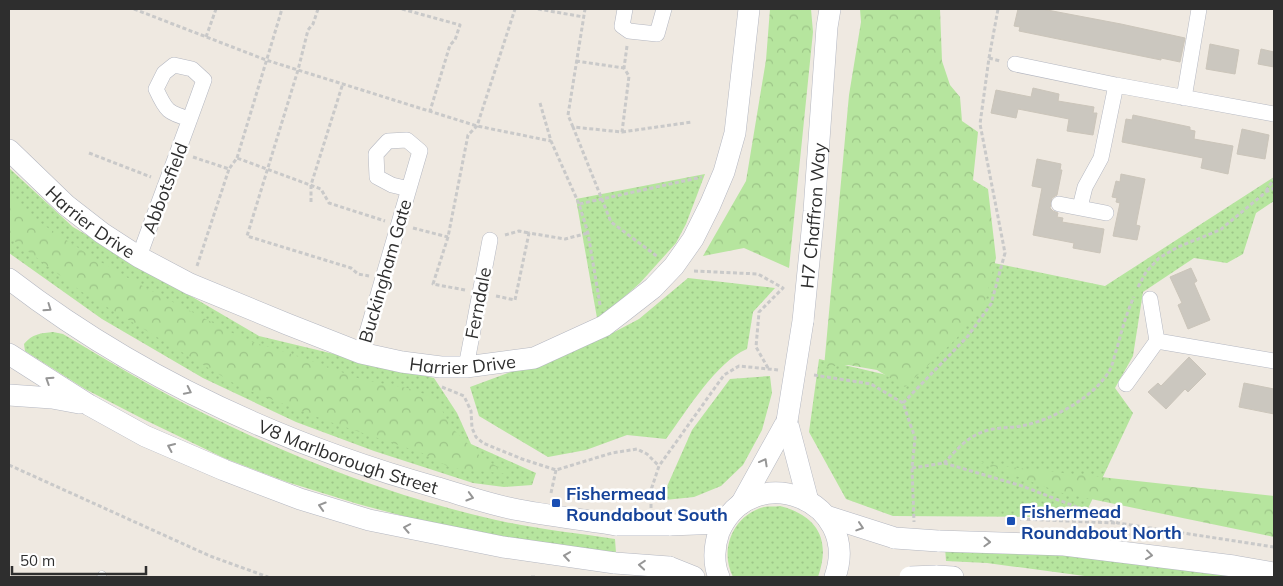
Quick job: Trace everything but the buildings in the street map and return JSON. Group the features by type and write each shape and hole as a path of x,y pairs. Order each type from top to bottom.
{"main road":[{"name":"Harrier Drive","path":"9,150 66,204 102,233 139,256 190,284 361,352 402,362 441,367 466,367 534,358 604,326 653,288 674,266 693,239 710,206 724,172 735,133 749,9"},
{"name":"H7 Chaffron Way","path":"741,504 787,421 803,321 814,211 826,37 830,9"},
{"name":"V8 Marlborough Street","path":"9,279 68,322 180,387 253,423 393,475 518,510 617,525 723,523"},
{"path":"9,354 89,405 145,436 224,470 300,499 369,520 504,547 615,563 669,568 694,577"},
{"path":"9,394 52,398 89,405"},
{"name":"H7 Chaffron Way","path":"787,421 808,501"},
{"path":"719,577 715,556 717,539 723,523 741,504 757,496 774,492 792,494 808,501 826,516 835,532 839,549 838,567 835,577"},
{"path":"826,516 895,538 1064,545 1234,566 1274,574"},
{"path":"910,577 945,576"}],"street":[{"path":"625,9 622,26 630,30 657,34 664,9"},
{"path":"1184,98 1199,9"},
{"path":"1015,64 1274,114"},
{"path":"1080,207 1085,188 1102,158 1116,85"},
{"name":"Abbotsfield","path":"139,256 190,119"},
{"name":"Buckingham Gate","path":"361,352 409,189"},
{"path":"1059,204 1106,213"},
{"name":"Ferndale","path":"466,367 490,240"},
{"path":"1126,384 1157,341 1150,299"},
{"path":"1157,341 1274,361"}],"path":[{"path":"134,9 266,60 477,126 551,141"},
{"path":"206,37 216,9"},
{"path":"190,284 229,169 238,158 282,9"},
{"path":"318,9 313,24 308,30 298,70 247,236 352,268 358,274 381,280"},
{"path":"402,9 460,25 456,40 450,45 430,111"},
{"path":"515,9 477,126 468,135 448,237 433,284 515,300 529,233"},
{"path":"538,9 584,17"},
{"path":"585,9 568,115 611,222 661,259 674,266 700,272 758,274 783,288 759,312 756,347 768,368"},
{"path":"903,403 968,336 991,304 1005,253 980,124 998,9"},
{"path":"622,132 629,76 624,68 630,30"},
{"path":"576,62 624,68"},
{"path":"311,202 311,185 343,83"},
{"path":"540,103 551,141 579,204 588,233 604,326"},
{"path":"573,127 622,132 692,122"},
{"path":"89,153 166,182"},
{"path":"178,153 229,169"},
{"path":"238,158 321,189 329,203 399,226 448,237"},
{"path":"579,204 724,172"},
{"path":"1266,192 1274,178"},
{"path":"944,464 961,446 978,433 998,428 1026,425 1058,413 1088,396 1110,371 1126,313 1146,272 1159,258 1178,247 1220,230 1266,192 1274,188"},
{"path":"490,240 519,230 565,239 588,233"},
{"path":"659,466 724,375 739,366 786,371"},
{"path":"805,374 871,384 903,403 915,438 912,468 914,527"},
{"path":"912,468 944,464 1022,486 1118,523"},
{"path":"9,465 210,556 268,577"},
{"path":"551,493 556,470"},
{"path":"1020,519 1118,523 1274,548"},
{"path":"530,577 537,577"}],"green space":[{"path":"770,9 811,9 813,32 789,268 744,248 703,256 746,181 766,60"},
{"path":"860,9 940,9 942,61 950,85 960,97 962,121 978,132 973,180 988,189 996,258 985,302 956,339 905,387 877,370 848,365 824,367 849,95 861,22"},
{"path":"9,168 73,227 259,336 434,378 457,413 471,444 536,473 532,485 504,487 473,483 374,451 296,422 203,378 102,319 9,253"},
{"path":"705,174 686,224 676,243 640,283 597,318 576,199"},
{"path":"1274,177 1274,201 1256,213 1243,254 1227,263 1194,258 1143,292 1133,356 1115,388 1133,413 1084,517 893,516 846,499 809,432 819,359 904,379 989,262 1105,286"},
{"path":"9,196 36,220 92,257 146,288 246,340 298,356 363,380 407,388 436,398 450,426 480,456 509,474 451,468 422,453 330,422 240,387 82,292 9,237"},
{"path":"688,278 775,288 753,312 747,349 735,355 713,376 666,439 627,435 586,450 548,457 479,416 470,387 603,338 639,319"},
{"path":"53,332 63,334 187,405 311,462 347,476 458,511 526,526 615,539 616,553 562,548 422,521 287,482 224,458 85,389 25,351 24,344 30,338"},
{"path":"770,376 772,393 762,430 743,465 721,486 694,497 665,500 665,491 692,430 730,379"},
{"path":"973,460 999,466 1274,496 1274,537 1062,493"},
{"path":"780,506 804,516 818,531 822,541 823,552 818,577 733,577 729,567 728,545 737,526 753,511 764,507"},
{"path":"945,547 1127,562 1235,577 1092,577 987,563 946,561"}],"place":[{"name":"Fishermead Roundabout South","path":"556,503"},
{"name":"Fishermead Roundabout North","path":"1011,521"}]}
